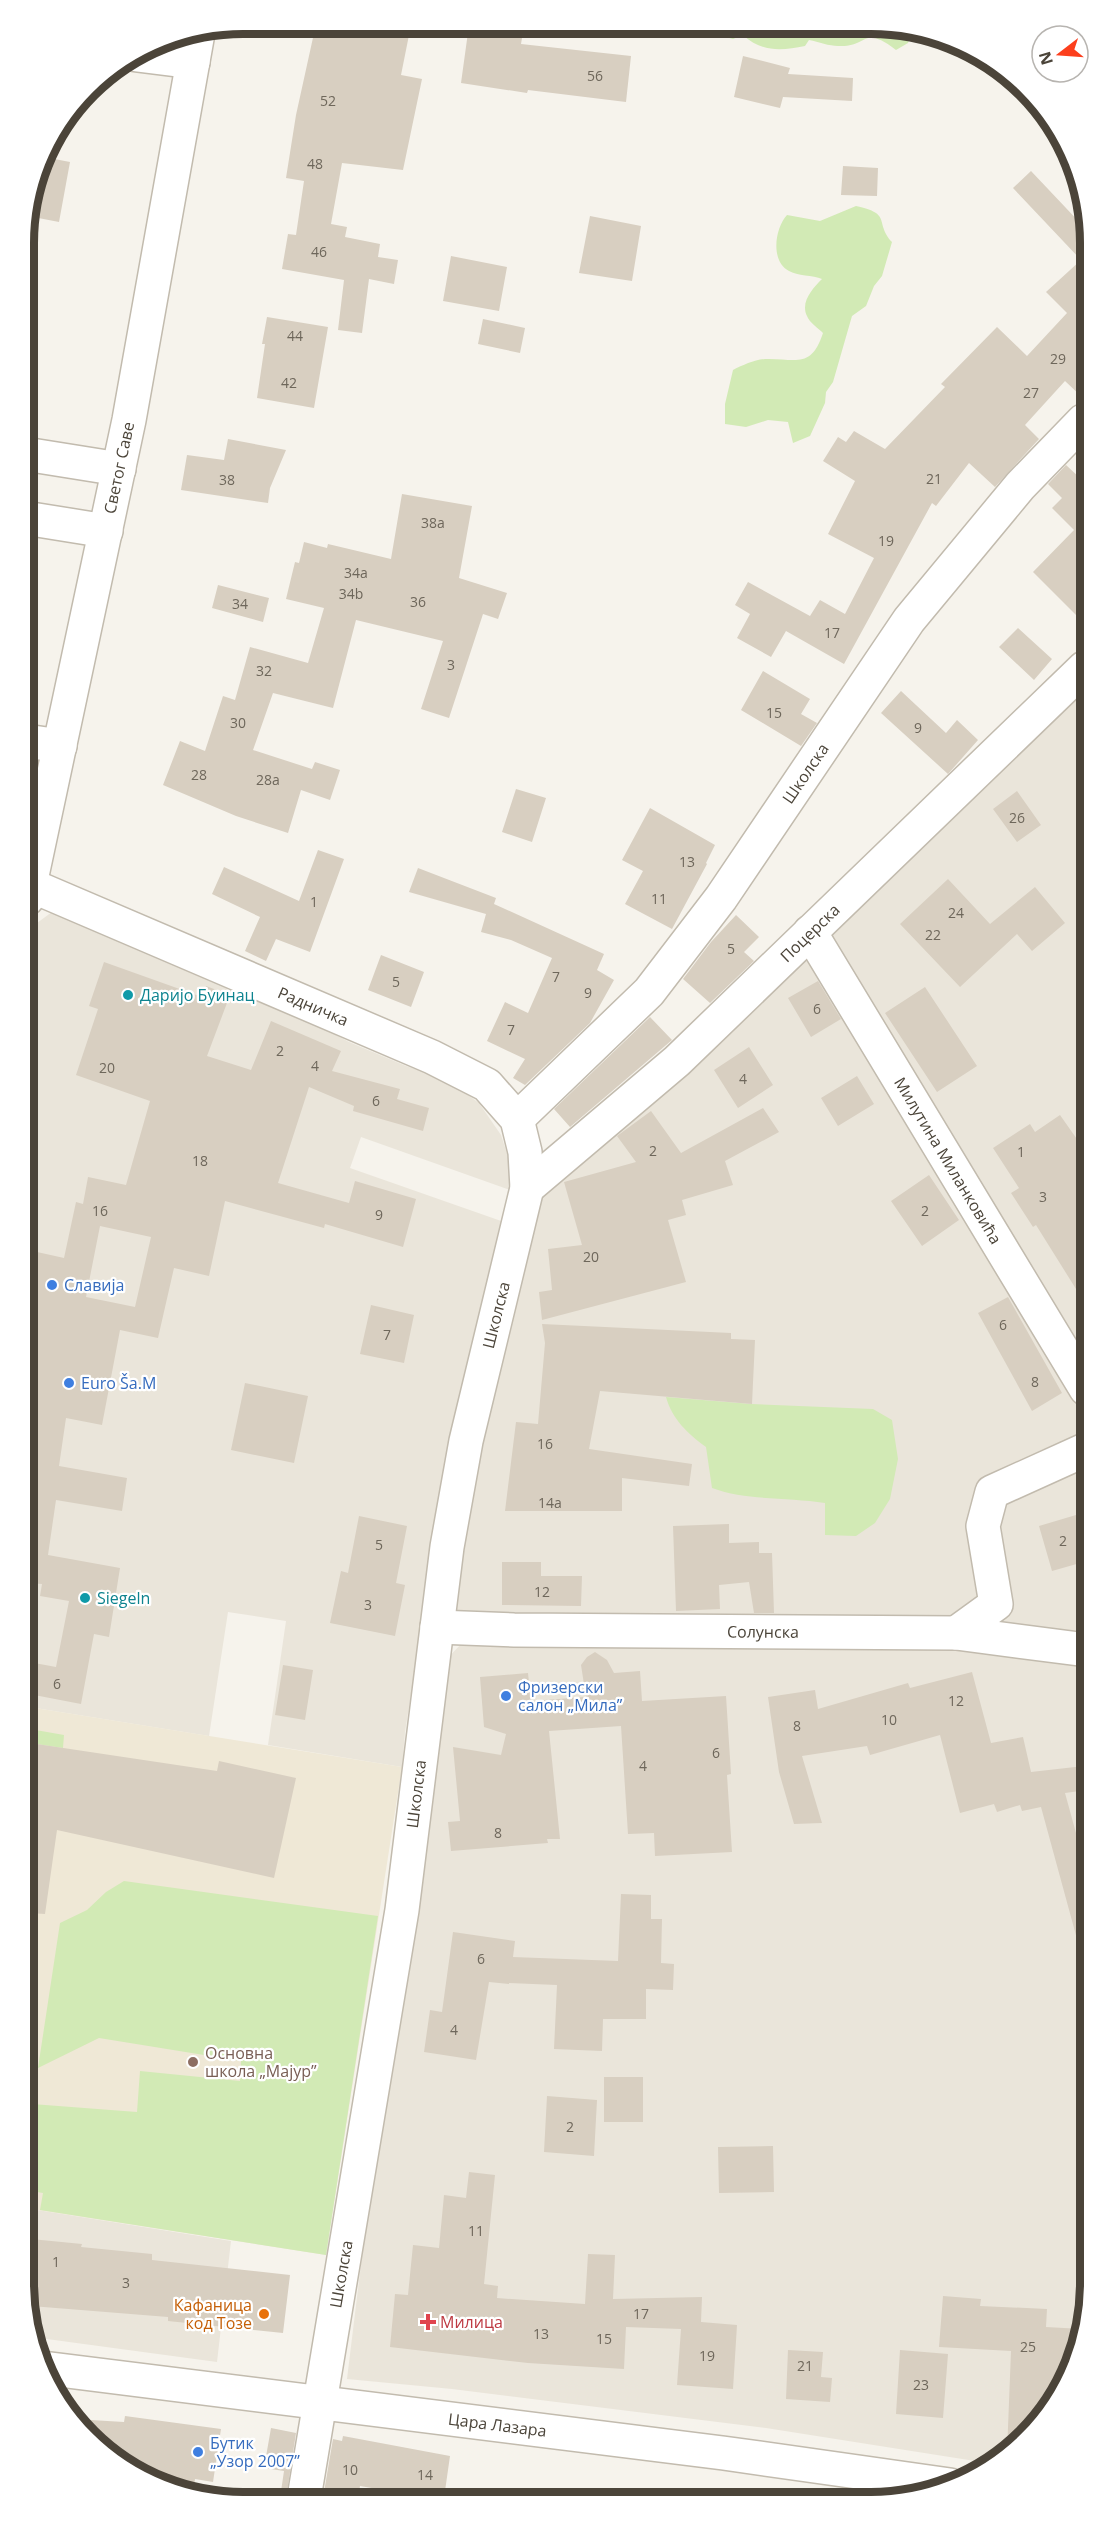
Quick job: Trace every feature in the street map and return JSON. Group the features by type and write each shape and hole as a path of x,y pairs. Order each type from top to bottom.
{"street":[{"path":"160,52 196,47"},
{"name":"Светог Саве","path":"35,861 119,469 196,47"},
{"name":"Школска","path":"517,1119 649,992 721,898 909,620 1020,486 1080,424"},
{"path":"35,456 119,469"},
{"path":"35,519 106,531"},
{"name":"Поцерска","path":"527,1188 677,1060 1080,672"},
{"path":"35,742 60,746"},
{"name":"Радничка","path":"35,895 432,1057 487,1085 517,1119 525,1152 527,1188"},
{"name":"Милутина Миланковића","path":"810,933 1079,1378"},
{"name":"Школска","path":"305,2492 402,1910 447,1547 466,1441 527,1188"},
{"path":"956,1633 996,1604 983,1526 992,1492 1079,1452"},
{"name":"Солунска","path":"437,1627 514,1630 956,1633 1079,1649"},
{"name":"Цара Лазара","path":"53,2369 723,2453 933,2483"}],"shaded area":[{"path":"1080,672 1079,1650 437,1627 527,1188"},
{"path":"56,909 300,1016 349,1042 447,1080 479,1103 501,1135 512,1169 510,1190 361,1137 350,1168 504,1222 439,1517 405,1732 402,1767 268,1745 286,1621 228,1612 209,1736 34,1708 35,925"},
{"path":"463,1642 909,1643 1079,1661 1078,2311 1064,2363 1044,2400 1028,2421 1008,2441 987,2457 979,2462 766,2428 452,2389 347,2379 375,2150 441,1665"},
{"name":"Основна школа „Мајур”","path":"34,1708 402,1767 326,2255 34,2209"},
{"path":"34,2209 231,2241 217,2362 42,2338 36,2311 34,2284"}],"green space":[{"path":"715,34 870,34 910,39 908,43 896,50 885,42 871,38 848,46 809,40 805,46 788,49 772,49 757,45 743,35 733,39"},
{"path":"856,206 875,212 879,216 892,242 882,276 874,286 866,306 852,316 833,382 826,392 825,403 810,436 793,443 788,422 768,420 746,427 725,424 725,404 733,370 761,360 801,360 813,353 823,333 812,323 805,311 806,301 811,291 822,279 792,273 783,266 779,260 776,244 783,221 787,215 820,221"},
{"path":"666,1397 751,1404 873,1409 892,1420 898,1459 890,1499 875,1523 856,1536 825,1535 825,1503 753,1497 712,1488 706,1447 682,1425 672,1412"},
{"path":"34,1730 64,1735 63,1748 34,1744"},
{"path":"124,1881 378,1916 326,2255 40,2210 43,2193 34,2192 34,2104 137,2112 140,2071 240,2081 241,2061 99,2038 38,2068 60,1923 87,1910 106,1892"}],"building":[{"path":"314,34 409,34 401,75 422,79 403,170 342,163 331,224 347,227 345,237 380,244 378,257 398,260 394,284 369,279 362,333 338,330 344,280 282,269 288,234 296,235 304,181 286,178 296,115"},
{"path":"468,34 523,34 521,44 631,56 626,102 528,90 527,93 461,83"},
{"path":"743,56 790,68 788,74 853,78 852,101 783,97 780,108 734,97"},
{"path":"53,159 70,162 59,222 36,218 42,189"},
{"path":"843,166 878,168 877,196 841,195"},
{"path":"1031,171 1078,221 1080,259 1013,188"},
{"path":"590,216 641,226 632,281 579,273"},
{"path":"451,256 507,267 499,311 443,301"},
{"path":"1080,261 1080,395 1065,381 1025,425 1039,439 995,487 969,463 936,506 932,503 844,664 786,631 771,657 737,638 750,614 735,605 748,582 810,616 820,600 845,614 874,558 828,534 855,481 823,461 838,437 846,442 854,431 885,449 945,387 941,384 997,327 1027,356 1067,313 1046,292"},
{"path":"267,317 328,327 314,408 257,398"},
{"path":"483,319 525,328 520,353 478,344"},
{"path":"228,439 286,450 270,488 268,503 181,490 187,455 224,460"},
{"path":"1066,465 1080,478 1080,619 1033,572 1074,530 1052,508 1062,498 1048,484"},
{"path":"402,494 472,506 459,578 507,593 498,619 483,614 449,718 421,709 443,641 356,620 333,708 273,693 253,750 312,769 315,762 340,770 330,800 301,790 288,833 236,816 163,785 180,741 205,751 223,696 235,700 250,647 308,663 324,608 286,599 295,562 299,563 304,542 327,548 328,544 391,559"},
{"path":"218,585 269,598 263,622 212,608"},
{"path":"1018,628 1052,659 1034,680 999,647"},
{"path":"763,671 810,699 801,714 817,723 801,746 741,710"},
{"path":"901,691 946,733 957,720 978,740 948,774 881,713"},
{"path":"516,789 546,798 532,842 502,832"},
{"path":"1017,791 1041,825 1017,842 993,809"},
{"path":"650,808 715,845 672,929 625,904 643,871 622,860"},
{"path":"318,850 344,859 310,952 276,939 266,961 245,951 260,917 212,894 224,867 299,901"},
{"path":"418,868 496,898 494,904 604,954 597,970 614,980 590,1023 525,1085 513,1078 525,1059 487,1041 505,1002 528,1013 552,958 511,940 481,932 486,914 409,892"},
{"path":"948,879 990,924 1035,887 1065,923 1032,951 1017,934 960,987 900,924"},
{"path":"736,915 759,937 744,952 754,961 710,1003 683,979 711,942"},
{"path":"381,955 424,972 411,1007 368,990"},
{"path":"104,962 202,997 206,986 230,995 207,1056 251,1070 271,1021 341,1051 332,1071 400,1089 397,1099 429,1108 423,1131 353,1111 354,1106 309,1087 278,1183 349,1203 355,1181 416,1199 403,1247 325,1224 324,1228 225,1201 209,1276 174,1268 158,1338 120,1330 102,1425 66,1418 59,1466 127,1478 122,1511 56,1500 48,1555 120,1568 109,1637 94,1634 81,1704 34,1695 34,1663 56,1667 69,1601 40,1596 42,1584 34,1583 35,1251 64,1258 76,1202 83,1204 88,1177 126,1185 150,1101 76,1075 98,1009 89,1006","holes":["100,1226 151,1237 135,1307 86,1297"]},
{"path":"818,981 841,1019 811,1037 788,998"},
{"path":"925,987 977,1066 937,1092 885,1013"},
{"path":"650,1017 672,1040 570,1127 554,1109"},
{"path":"749,1047 773,1085 738,1108 714,1070"},
{"path":"857,1076 874,1104 838,1126 821,1098"},
{"path":"763,1108 779,1132 725,1161 733,1185 682,1200 686,1215 668,1220 686,1282 542,1320 539,1292 552,1290 548,1249 582,1245 564,1182 636,1162 617,1136 651,1111 681,1153"},
{"path":"1060,1115 1080,1143 1079,1295 1036,1225 1033,1227 1011,1193 1019,1188 993,1148 1030,1124 1035,1132"},
{"path":"929,1175 959,1220 922,1246 891,1201"},
{"path":"1008,1297 1062,1393 1032,1411 978,1313"},
{"path":"371,1305 414,1315 404,1363 360,1354"},
{"path":"542,1324 731,1333 731,1339 755,1340 752,1404 600,1391 589,1449 692,1464 689,1486 622,1478 622,1511 505,1511 516,1422 538,1424 545,1343"},
{"path":"245,1383 308,1396 294,1463 231,1450"},
{"path":"1076,1515 1079,1527 1079,1563 1052,1571 1039,1526"},
{"path":"359,1516 407,1526 396,1583 405,1585 395,1636 330,1623 341,1571 348,1573"},
{"path":"729,1524 729,1543 759,1542 759,1553 772,1553 774,1613 754,1613 749,1582 719,1585 720,1609 676,1611 673,1526"},
{"path":"502,1562 541,1562 541,1576 582,1576 581,1606 502,1605"},
{"path":"595,1652 607,1660 614,1673 640,1671 642,1701 726,1696 731,1774 727,1775 732,1852 655,1856 654,1833 628,1834 621,1726 549,1731 560,1839 547,1839 548,1843 451,1851 448,1822 460,1821 453,1747 501,1755 506,1734 484,1727 480,1677 528,1673 531,1701 586,1697 581,1665"},
{"path":"283,1665 313,1670 305,1720 275,1715"},
{"path":"972,1672 991,1743 1023,1737 1031,1772 1079,1767 1079,1791 1065,1793 1079,1844 1079,1947 1041,1807 1022,1811 1020,1805 997,1812 994,1804 960,1813 940,1735 870,1755 867,1746 802,1756 822,1823 794,1824 779,1772 768,1697 815,1690 818,1709 908,1683 910,1688"},
{"path":"34,1744 217,1771 219,1761 296,1778 274,1878 57,1830 45,1914 34,1913"},
{"path":"621,1894 651,1895 651,1919 662,1919 661,1963 674,1964 673,1990 646,1989 646,2019 603,2019 602,2051 554,2049 557,1985 489,1982 476,2060 424,2052 430,2010 442,2012 453,1932 515,1941 513,1957 618,1961"},
{"path":"604,2077 643,2077 643,2122 604,2122"},
{"path":"547,2096 597,2100 594,2156 544,2152"},
{"path":"773,2146 774,2192 719,2193 718,2147"},
{"path":"469,2172 495,2175 484,2284 498,2286 497,2298 585,2304 588,2254 615,2255 613,2299 702,2297 701,2322 737,2325 733,2389 677,2385 681,2329 626,2327 624,2369 528,2363 390,2347 395,2294 408,2295 413,2245 439,2248 444,2195 466,2198"},
{"path":"34,2239 82,2244 81,2247 152,2254 152,2260 290,2275 283,2333 168,2321 168,2317 36,2306"},
{"path":"943,2296 981,2299 980,2306 1047,2309 1046,2327 1074,2329 1064,2363 1044,2400 1028,2421 1007,2441 1011,2351 939,2347"},
{"path":"788,2350 823,2352 821,2377 832,2378 830,2402 786,2399"},
{"path":"900,2350 948,2354 943,2418 896,2414"},
{"path":"125,2416 221,2429 213,2482 195,2479 194,2486 151,2471 106,2441 85,2420 124,2422"},
{"path":"271,2428 296,2433 287,2492 281,2492 284,2471 264,2468"},
{"path":"343,2436 450,2456 445,2492 395,2492 360,2486 359,2492 324,2492 333,2439 342,2441"}],"place":[{"name":"Даријо Буинац","path":"128,995"},
{"name":"Славија","path":"52,1285"},
{"name":"Euro Ša.M","path":"69,1383"},
{"name":"Siegeln","path":"85,1598"},
{"name":"Фризерски салон „Мила”","path":"506,1696"},
{"name":"Основна школа „Мајур”","path":"193,2062"},
{"name":"Кафаница код Тозе","path":"264,2314"},
{"name":"Милица","path":"428,2322"},
{"name":"Бутик „Узор 2007”","path":"198,2452"}]}
